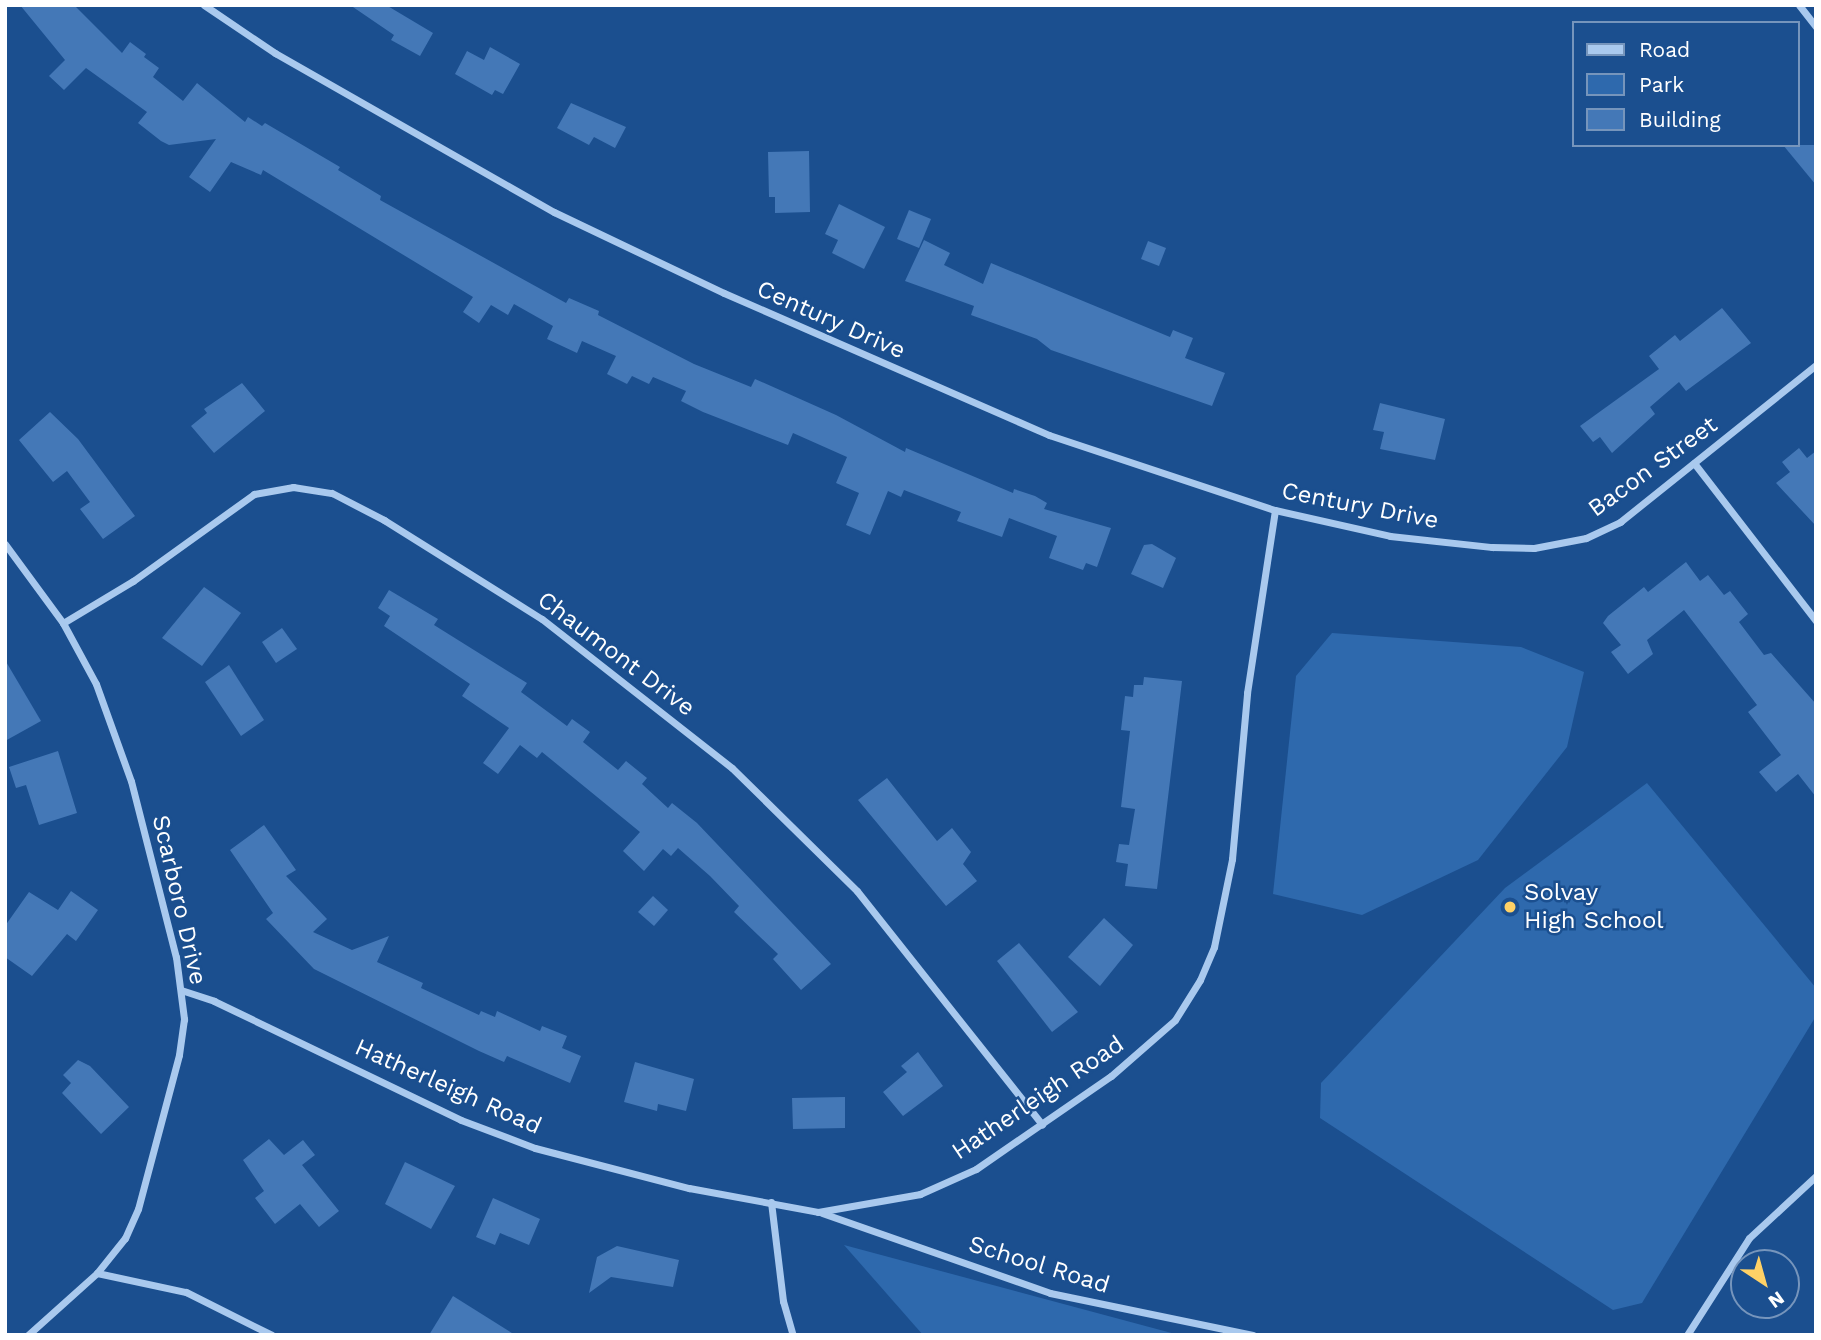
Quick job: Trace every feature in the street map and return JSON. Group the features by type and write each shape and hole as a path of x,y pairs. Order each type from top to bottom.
{"street":[{"name":"Century Drive","path":"204,5 275,52 554,212 723,293 1049,435 1275,510 1390,536 1492,547"},
{"path":"1799,5 1816,27"},
{"name":"Bacon Street","path":"1492,547 1534,548 1586,538 1620,522 1816,365"},
{"path":"1694,463 1816,621"},
{"name":"Chaumont Drive","path":"63,623 133,581 254,494 293,487 332,493 363,509 542,619 733,768 857,891 1042,1124"},
{"name":"Hatherleigh Road","path":"181,990 214,1001 461,1119 535,1148 689,1188 818,1212 920,1194 976,1169 1111,1076 1175,1020 1200,980 1214,947 1231,859 1247,693 1275,510"},
{"name":"Scarboro Drive","path":"5,544 63,623 96,684 131,780 181,990 184,1019 180,1055 138,1209 125,1238 97,1273 28,1335"},
{"path":"1687,1335 1749,1238 1816,1176"},
{"path":"771,1202 783,1301 793,1335"},
{"name":"School Road","path":"818,1212 1051,1293 1253,1335"},
{"path":"97,1273 186,1292 272,1335"}],"green space":[{"path":"1332,633 1521,647 1584,672 1567,747 1478,860 1362,915 1273,894 1296,676"},
{"path":"1647,783 1816,988 1816,1016 1642,1303 1613,1310 1320,1118 1321,1083 1505,888"},
{"path":"844,1245 1179,1335 923,1335"}],"building":[{"path":"20,5 74,5 122,53 130,42 146,54 144,57 159,68 153,77 183,101 197,83 245,122 248,117 262,126 265,123 340,167 338,170 381,196 380,200 566,303 569,298 599,311 598,315 694,364 751,387 755,379 836,415 905,452 906,448 1013,493 1014,489 1035,496 1047,503 1044,509 1111,528 1097,567 1086,563 1083,570 1049,558 1057,536 1009,518 1002,537 957,521 961,512 904,490 901,497 888,491 870,535 846,525 859,493 836,483 847,457 793,433 788,445 703,412 681,401 686,391 653,377 649,384 632,376 627,384 607,374 616,356 582,341 577,353 547,339 553,326 514,304 508,315 491,305 479,323 463,312 473,297 263,170 261,175 231,162 210,192 189,177 216,139 169,145 161,141 138,123 147,112 86,68 64,90 49,76 65,60"},
{"path":"350,5 386,5 433,33 420,56 391,40 394,35"},
{"path":"490,47 520,64 503,94 495,90 492,95 455,74 467,51 484,60"},
{"path":"571,103 626,127 615,148 594,137 589,145 557,128"},
{"path":"1816,145 1816,185 1785,147"},
{"path":"809,151 810,212 775,213 775,197 769,197 768,152"},
{"path":"839,204 885,227 864,269 832,253 838,240 825,234"},
{"path":"909,210 931,219 919,248 897,239"},
{"path":"924,240 950,253 944,265 983,284 991,263 1170,337 1173,330 1193,338 1185,358 1225,373 1212,406 1051,350 1037,339 971,315 974,306 905,281"},
{"path":"1148,241 1166,248 1159,266 1141,259"},
{"path":"1722,308 1751,343 1686,391 1679,382 1650,407 1655,414 1612,453 1600,437 1593,442 1580,426 1659,369 1649,356 1675,335 1680,341"},
{"path":"242,383 265,411 214,453 191,426 207,413 204,409"},
{"path":"1380,403 1445,419 1435,460 1380,449 1384,432 1373,430"},
{"path":"50,412 78,439 135,516 103,539 80,509 90,502 67,471 53,482 19,440"},
{"path":"1799,448 1807,458 1816,451 1816,526 1776,483 1790,472 1782,462"},
{"path":"1152,544 1176,558 1163,588 1131,574 1144,545"},
{"path":"1686,562 1700,581 1708,575 1724,595 1730,591 1748,614 1739,622 1764,655 1771,653 1816,704 1816,797 1798,774 1776,792 1759,772 1781,755 1748,712 1757,705 1684,610 1647,640 1653,654 1628,674 1611,652 1621,645 1603,623 1608,616 1644,587 1648,592"},
{"path":"204,587 241,613 202,666 162,638"},
{"path":"389,590 438,619 434,625 527,683 521,692 567,726 572,719 590,732 583,742 618,770 626,761 647,778 642,784 668,808 672,803 697,823 831,964 801,990 773,959 778,954 734,912 739,906 710,876 678,848 671,856 663,849 644,871 623,851 640,832 542,752 537,758 520,745 498,774 483,763 509,728 462,696 470,684 384,626 390,616 378,608"},
{"path":"282,628 297,649 276,663 262,642"},
{"path":"5,660 41,721 5,741"},
{"path":"229,665 264,720 241,736 205,682"},
{"path":"1144,677 1182,681 1157,889 1125,886 1128,864 1116,862 1119,844 1129,845 1135,809 1121,807 1130,731 1121,730 1125,696 1133,697 1134,685 1143,685"},
{"path":"58,751 77,813 39,825 26,785 16,788 9,767"},
{"path":"887,778 937,841 952,828 971,852 963,864 977,881 946,906 858,800"},
{"path":"264,825 296,870 286,876 327,919 313,932 352,950 389,936 377,962 423,983 421,988 479,1015 481,1011 495,1017 497,1011 540,1031 542,1026 567,1036 562,1048 581,1056 570,1083 507,1056 504,1062 479,1051 314,969 266,919 273,913 230,850"},
{"path":"71,891 98,910 76,941 67,934 32,976 5,957 5,926 29,892 58,910"},
{"path":"653,896 668,910 654,926 638,912"},
{"path":"1104,918 1133,945 1100,986 1068,957"},
{"path":"1019,943 1078,1012 1052,1032 997,961"},
{"path":"918,1052 943,1086 903,1116 883,1092 907,1072 901,1066"},
{"path":"78,1060 90,1066 129,1107 101,1134 62,1093 71,1083 63,1075"},
{"path":"635,1062 694,1079 686,1111 658,1104 657,1111 624,1102"},
{"path":"845,1097 845,1128 793,1129 792,1098"},
{"path":"269,1139 284,1155 303,1140 315,1155 302,1165 339,1211 319,1227 300,1204 275,1224 255,1198 264,1191 243,1160"},
{"path":"405,1162 455,1186 431,1229 385,1204"},
{"path":"493,1198 540,1219 529,1245 500,1233 495,1245 476,1237"},
{"path":"617,1246 679,1260 673,1287 611,1277 589,1293 597,1257"},
{"path":"453,1296 515,1335 429,1335"}],"place":[{"name":"Solvay High School","path":"1510,907"}]}
